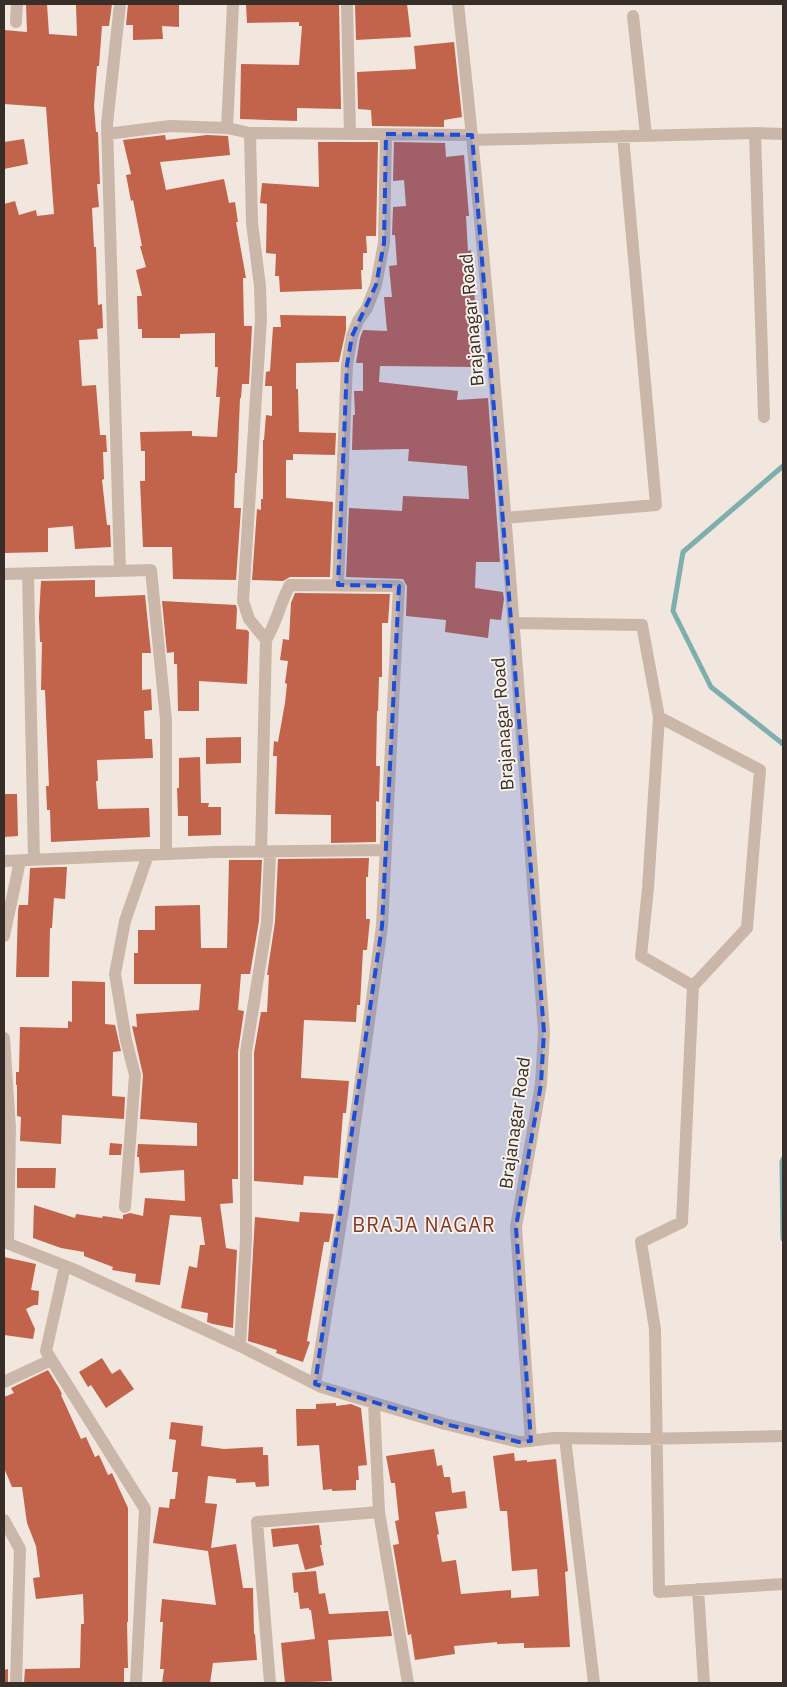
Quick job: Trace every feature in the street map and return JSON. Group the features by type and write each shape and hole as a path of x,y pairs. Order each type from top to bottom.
{"street":[{"path":"16,4 16,22"},
{"path":"120,4 107,124 120,571"},
{"path":"227,128 232,4"},
{"path":"347,4 350,134"},
{"name":"Brajanagar Road","path":"458,4 493,352 544,1032 541,1084 516,1227 531,1441"},
{"path":"633,16 646,135"},
{"path":"107,134 170,126 227,128 250,133 386,134 472,138 783,134"},
{"path":"250,133 252,223 260,286 261,319 243,601 249,619 266,640"},
{"path":"755,133 764,417"},
{"path":"338,585 347,365 352,336 358,321 367,308 376,285 384,243 386,134"},
{"path":"505,518 656,505 623,136"},
{"path":"4,574 151,570 166,720 166,854"},
{"path":"28,574 34,860"},
{"path":"240,1346 246,1240 246,1052 267,922 265,852 266,640 274,627 284,596 290,585 399,586 382,926 344,1203 315,1384"},
{"path":"513,623 642,625 659,717 648,888 640,956 693,986"},
{"path":"659,717 760,770 747,928 693,986 682,1222 641,1242 655,1329 659,1592 783,1584"},
{"path":"4,861 166,854 386,850"},
{"path":"125,1207 135,1075 126,1040 115,974 125,922 148,855"},
{"path":"4,936 20,861"},
{"path":"4,1038 10,1128 6,1242 65,1266 240,1346 315,1384 446,1424 519,1442 565,1438 657,1439 783,1436"},
{"path":"65,1266 46,1351 145,1509 136,1683"},
{"path":"4,1382 51,1360"},
{"path":"374,1403 379,1512 408,1683"},
{"path":"565,1438 594,1683"},
{"path":"270,1683 258,1522 379,1512"},
{"path":"4,1520 9,1538 20,1549 10,1663 16,1683"},
{"path":"698,1589 704,1683"}],"highlighted area":[{"path":"386,134 472,135 544,1032 541,1084 516,1227 531,1441 519,1442 445,1424 315,1384 382,926 399,586 338,585 347,365 352,336 376,285 384,243"}],"building":[{"path":"26,4 47,4 49,34 77,36 76,4 112,4 109,26 102,26 94,106 96,132 98,132 100,184 97,184 99,207 92,208 94,247 96,247 98,305 102,304 103,328 97,329 98,339 79,340 82,386 96,385 100,435 106,435 107,452 103,452 104,479 102,480 107,525 110,525 111,547 75,549 73,526 48,528 48,552 4,553 4,204 15,201 19,215 36,210 37,216 54,214 46,107 4,104 4,30 27,32"},
{"path":"128,4 179,4 179,27 162,26 163,39 133,40 133,25 126,25"},
{"path":"246,4 339,4 341,109 297,108 297,121 240,119 241,64 299,65 302,26 299,26 299,22 247,23"},
{"path":"355,4 407,4 411,37 356,40"},
{"path":"454,42 462,117 444,120 444,127 372,126 371,110 358,109 357,72 416,69 414,46"},
{"path":"165,135 166,140 207,135 228,136 230,155 160,162 166,190 224,179 229,203 235,202 238,222 236,222 246,278 243,278 244,326 252,326 249,384 242,384 237,473 235,473 234,508 241,508 236,580 173,579 172,547 143,547 140,481 145,481 145,451 141,451 140,432 192,431 192,436 217,437 220,397 216,397 218,367 215,367 215,333 180,334 180,338 142,338 142,329 138,329 137,296 142,296 136,270 146,267 140,246 142,246 133,200 131,201 126,175 131,174 123,140"},
{"path":"24,139 28,164 4,169 4,142"},
{"path":"318,142 378,142 376,236 366,236 367,253 363,253 363,270 361,270 362,289 280,292 279,276 275,276 276,254 266,253 267,204 260,203 262,183 319,187"},
{"path":"394,142 445,143 446,157 464,155 469,216 466,216 468,251 471,250 475,303 478,303 478,367 380,366 379,382 458,391 457,400 488,398 500,562 476,562 475,588 503,592 504,599 501,620 490,619 488,638 445,632 446,620 406,616 407,586 403,579 346,577 349,508 402,511 403,496 469,499 467,466 408,461 409,449 352,450 353,415 355,415 354,391 363,391 363,363 356,363 360,338 363,330 387,331 384,297 392,297 389,266 397,265 395,235 392,235 393,207 406,206 404,180 393,181"},
{"path":"280,315 346,316 346,330 339,362 296,363 299,432 336,433 335,455 293,454 293,460 286,460 286,498 333,502 330,577 290,577 283,581 252,580 257,509 261,510 261,499 263,499 263,440 266,415 272,416 272,386 265,386 266,372 270,371 273,327 281,327"},
{"path":"95,580 95,597 145,595 151,653 142,653 142,690 151,689 152,710 144,711 145,739 152,739 153,758 97,760 98,781 96,781 98,809 149,808 150,837 51,842 50,810 47,810 46,786 49,786 45,690 41,690 42,642 40,642 39,617 41,581"},
{"path":"295,593 390,594 388,623 382,623 382,677 379,677 377,711 376,766 380,766 379,802 376,801 376,842 331,843 331,815 275,814 277,756 273,756 274,741 278,742 285,703 288,661 280,660 283,639 289,640 291,603"},
{"path":"162,601 236,605 236,629 249,632 247,684 199,681 199,711 178,711 177,664 174,664 174,652 167,653"},
{"path":"241,737 241,763 206,764 206,738"},
{"path":"200,757 201,803 209,803 208,807 221,807 221,835 188,836 188,816 178,816 179,758"},
{"path":"4,794 17,794 18,836 4,837"},
{"path":"369,858 368,877 366,877 366,919 370,919 367,950 363,950 360,1005 357,1005 356,1022 304,1020 301,1078 349,1081 346,1113 343,1113 338,1178 304,1176 303,1185 254,1181 254,1053 261,1012 267,1012 269,975 267,975 275,922 278,859"},
{"path":"229,860 262,860 259,921 250,974 241,974 238,1010 244,1011 238,1052 238,1179 232,1179 233,1203 220,1204 226,1248 237,1250 233,1328 207,1322 208,1313 181,1308 189,1266 197,1268 200,1245 205,1245 201,1217 170,1215 160,1285 135,1282 136,1274 112,1270 113,1267 84,1256 84,1252 61,1248 33,1238 34,1205 75,1218 76,1214 123,1219 123,1215 130,1213 143,1216 145,1198 185,1201 184,1170 140,1173 139,1157 137,1157 138,1144 197,1146 197,1123 140,1119 143,1075 132,1026 137,1027 136,1014 199,1010 201,984 134,984 134,953 138,953 138,930 155,930 155,906 200,905 201,948 227,948"},
{"path":"67,867 65,899 54,898 52,928 50,928 49,977 16,977 18,911 19,905 28,905 30,868"},
{"path":"72,981 105,982 105,1024 115,1025 121,1051 113,1052 112,1096 125,1097 124,1119 62,1115 61,1144 20,1141 21,1117 17,1116 16,1072 19,1072 20,1027 68,1028 68,1021 72,1022"},
{"path":"110,1143 122,1144 121,1155 109,1155"},
{"path":"17,1168 56,1168 55,1188 17,1188"},
{"path":"300,1212 334,1214 329,1242 324,1242 307,1341 310,1342 303,1362 276,1353 277,1350 248,1341 255,1217 299,1222"},
{"path":"4,1257 36,1264 31,1290 39,1291 38,1305 26,1309 35,1329 33,1339 4,1335"},
{"path":"102,1358 112,1374 120,1369 134,1389 106,1408 91,1385 88,1387 79,1372"},
{"path":"48,1370 62,1394 81,1439 86,1437 95,1457 99,1455 108,1475 112,1473 128,1508 128,1668 124,1668 124,1683 24,1683 25,1669 80,1668 81,1624 84,1624 83,1594 36,1599 33,1578 40,1577 36,1546 27,1523 22,1487 12,1487 4,1468 4,1397 14,1393 11,1388"},
{"path":"336,1403 336,1406 351,1404 361,1408 367,1465 358,1466 359,1480 356,1480 356,1490 323,1490 319,1445 297,1446 296,1409 316,1409 316,1404"},
{"path":"171,1422 203,1426 201,1446 224,1449 263,1447 263,1455 268,1455 269,1486 256,1487 255,1482 236,1483 236,1479 208,1476 205,1503 217,1504 211,1548 236,1544 243,1588 253,1588 254,1634 257,1660 213,1663 210,1683 162,1683 164,1669 160,1669 163,1622 160,1622 162,1599 216,1605 208,1551 153,1543 159,1507 169,1508 170,1499 175,1499 178,1472 172,1472 176,1440 169,1439"},
{"path":"434,1449 437,1466 442,1465 444,1477 450,1477 452,1493 465,1491 467,1508 435,1512 442,1562 456,1560 461,1594 511,1590 511,1598 539,1596 537,1569 512,1571 507,1511 500,1511 493,1456 514,1453 515,1461 527,1460 527,1462 556,1459 568,1571 565,1572 570,1647 524,1648 524,1643 497,1644 497,1642 454,1646 455,1654 415,1660 411,1634 408,1635 393,1545 399,1544 395,1521 399,1520 395,1483 391,1483 386,1456"},
{"path":"319,1525 324,1565 305,1570 298,1544 273,1547 271,1529"},
{"path":"316,1571 319,1594 325,1593 329,1614 388,1611 392,1636 328,1640 332,1681 285,1683 281,1643 315,1639 311,1610 309,1608 300,1609 298,1592 294,1593 292,1573"},
{"path":"8,1669 8,1683 4,1683 4,1670"}],"waterway":[{"path":"783,466 683,552 673,611 711,687 783,744"},
{"path":"783,1159 783,1239"}],"district":[{"name":"BRAJA NAGAR","path":"424,1225"}]}
